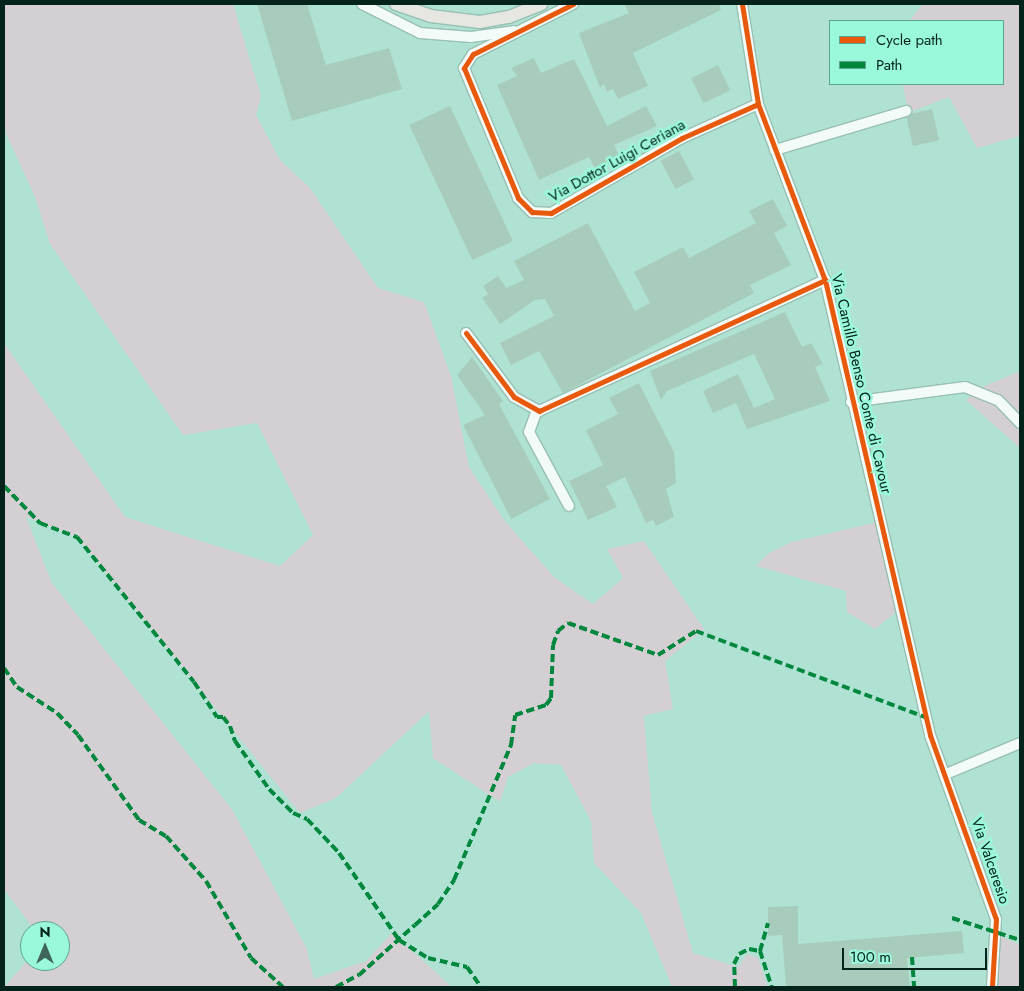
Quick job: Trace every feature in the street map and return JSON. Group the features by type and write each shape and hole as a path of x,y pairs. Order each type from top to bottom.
{"main road":[{"path":"396,4 431,16 480,22 509,17 542,4"}],"street":[{"name":"Via Dottor Luigi Ceriana","path":"362,4 391,22 447,38 522,30"},
{"name":"Via Dottor Luigi Ceriana","path":"573,4 473,54 464,68 518,198 532,212 550,213 682,138 758,104"},
{"name":"Via Camillo Benso Conte di Cavour","path":"742,4 758,104 825,280 851,402 930,734 946,774"},
{"path":"774,150 906,111"},
{"path":"569,506 529,432 537,410 825,280"},
{"path":"466,334 514,397 537,410"},
{"name":"Via Camillo Benso Conte di Cavour","path":"851,402 965,387 998,400 1020,423"},
{"path":"946,774 1020,743"},
{"name":"Via Valceresio","path":"946,774 996,919 992,987"}],"shaded area":[{"path":"4,4 233,4 261,96 256,115 280,160 310,188 378,288 424,302 451,376 469,467 504,520 554,577 593,604 623,578 607,549 644,541 704,629 665,661 673,709 644,716 652,812 693,953 738,967 747,954 758,958 768,987 672,987 641,913 594,863 591,821 561,765 534,763 508,777 500,802 433,758 429,711 336,798 300,813 77,537 26,517 52,583 233,811 307,949 314,979 366,961 392,933 452,987 4,987 20,969 20,971 70,971 70,921 28,921 4,889 4,343 125,517 280,566 313,535 257,423 183,435 50,244 35,197 4,129"},
{"path":"923,4 1020,4 1020,136 977,148 949,97 908,113 903,85 1004,85 1004,20 910,20"},
{"path":"1020,371 1020,448 966,400 980,388"},
{"path":"882,521 900,609 875,629 847,612 846,591 756,566 769,553 792,542"},
{"path":"1001,936 1020,945 1020,987 994,987"}],"building":[{"path":"257,4 307,4 326,65 389,48 402,89 292,121"},
{"path":"624,4 719,4 721,10 633,53 648,86 618,99 613,89 607,92 604,84 600,88 579,33 629,13"},
{"path":"534,58 541,73 574,59 607,126 646,106 657,126 614,145 620,157 595,169 589,157 539,180 497,85 517,76 511,68"},
{"path":"718,65 730,90 703,103 691,78"},
{"path":"450,106 513,241 472,260 409,125"},
{"path":"932,109 939,140 913,146 906,115"},
{"path":"679,151 694,179 675,189 660,161"},
{"path":"773,199 787,226 774,233 791,265 750,285 754,293 563,393 539,351 511,365 500,343 554,316 545,299 535,300 500,324 482,298 488,294 483,286 498,276 506,288 524,280 514,261 588,223 635,311 650,303 634,272 683,247 689,258 756,223 749,211"},
{"path":"785,312 802,347 811,343 823,364 815,367 830,401 747,429 736,403 713,413 703,391 738,374 754,408 775,399 754,354 667,391 661,400 650,371"},
{"path":"472,357 503,401 499,404 550,499 511,519 463,425 485,415 457,375"},
{"path":"639,383 674,452 676,483 666,489 674,517 656,526 653,520 646,523 625,477 606,486 617,507 588,520 569,481 603,465 586,430 618,414 609,398"},
{"path":"798,906 798,944 962,931 964,953 907,958 910,987 786,987 782,935 768,936 768,907"}],"marked path":[{"path":"4,486 40,523 77,537 194,682 217,717 223,717 230,726 235,741 269,789 293,813 307,819 339,853 399,940"},
{"path":"336,987 359,975 415,925 438,904 454,880 511,745 515,715 546,705 551,698 553,645 558,631 568,623 658,655 696,631 927,718"},
{"path":"4,668 17,687 57,713 78,735 139,820 166,836 206,881 251,958 283,987"},
{"path":"952,918 1020,940"},
{"path":"760,951 768,923"},
{"path":"399,940 428,958 467,967 481,987"},
{"path":"735,987 734,964 739,954 749,949 760,951 772,987"},
{"path":"912,957 914,987"}],"cycle path":[{"path":"573,4 473,54 464,68 518,198 532,212 551,213 682,138 758,104"},
{"path":"742,4 758,104 825,280 930,735 996,919 992,987"},
{"path":"466,333 514,397 539,411 825,280"}]}
